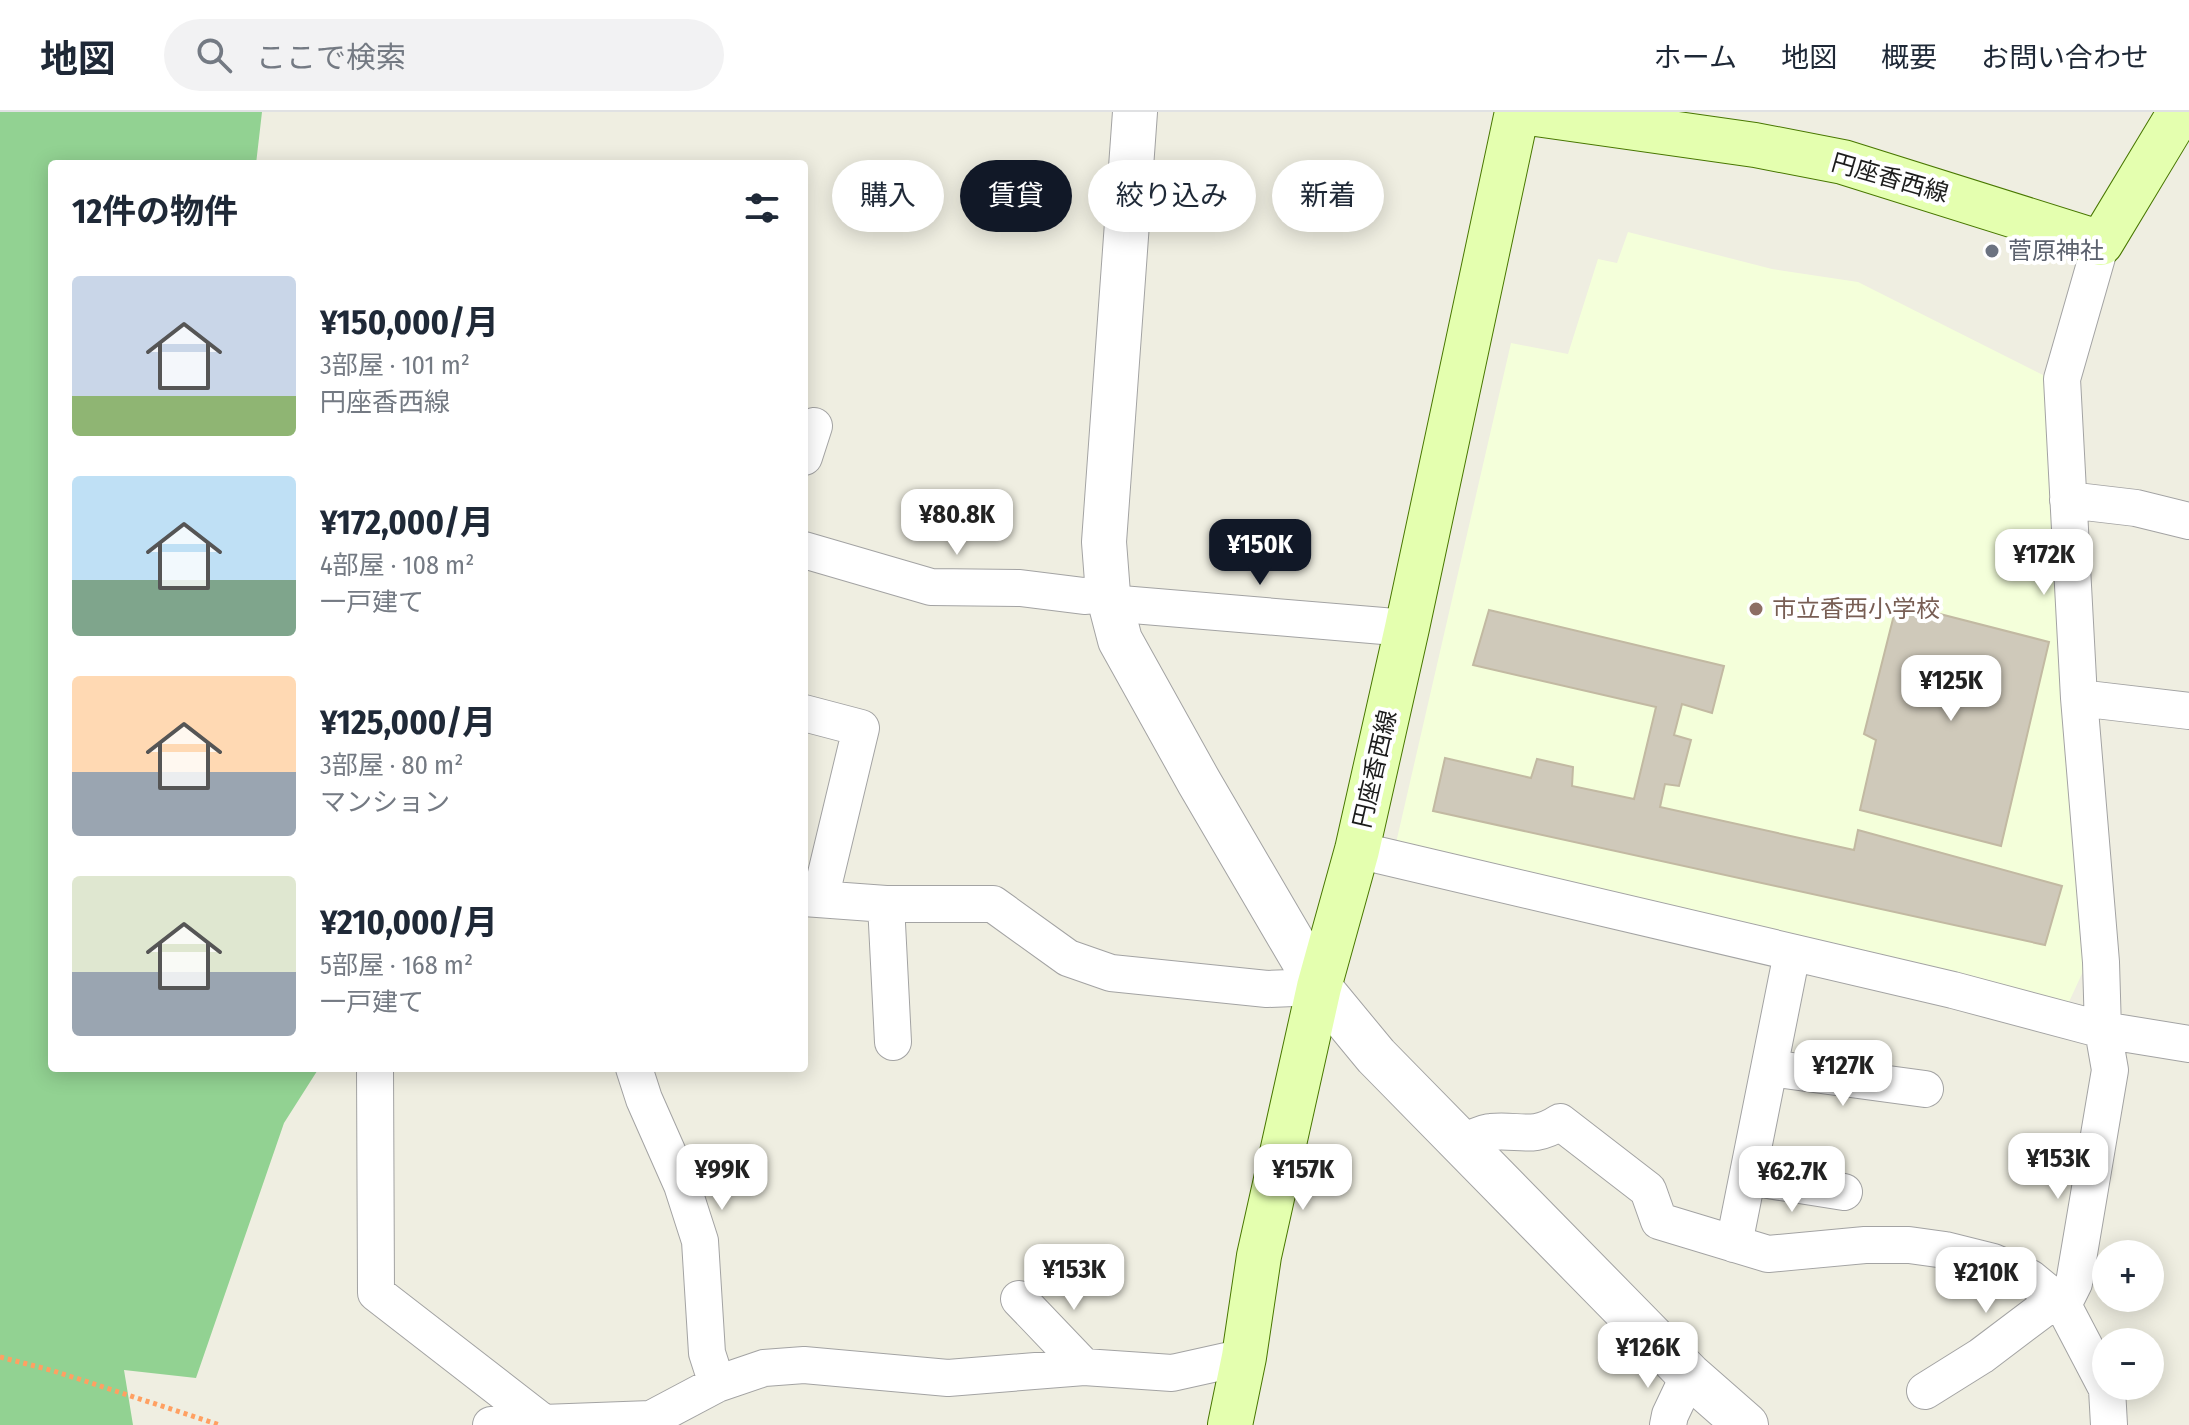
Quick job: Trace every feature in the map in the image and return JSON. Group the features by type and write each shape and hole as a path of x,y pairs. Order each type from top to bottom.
{"main road":[{"name":"円座香西線","path":"1230,1425 1259,1256 1319,987 1357,850 1520,112 1755,145 1843,162 2101,243"},
{"path":"2101,243 2180,112"}],"street":[{"path":"1135,112 1104,542 1108,599 1120,640 1319,987 1376,1056 1689,1375 1746,1425"},
{"path":"2063,1305 2074,1283 2110,1070 2103,1030 2101,962 2079,698 2062,379 2101,243"},
{"path":"2068,500 2136,508 2189,521"},
{"path":"808,551 931,587 1020,588 1407,628"},
{"path":"2079,698 2189,711"},
{"path":"808,714 861,728 812,898 886,904 993,904 1068,958 1111,973 1267,989 1319,987"},
{"path":"1357,850 1953,990 2103,1030 2189,1044"},
{"path":"886,904 893,1042"},
{"path":"1734,1244 1792,953"},
{"path":"1770,1068 1925,1089"},
{"path":"375,1072 376,1293 545,1424"},
{"path":"635,1072 682,1185 700,1241 707,1353 717,1384"},
{"path":"1461,1143 1489,1131 1522,1135 1546,1131 1560,1122 1648,1190 1659,1221 1768,1254 1865,1245 1909,1245 1993,1262 2030,1278 2063,1305 2107,1389 2109,1425"},
{"path":"1749,1177 1844,1192"},
{"path":"1019,1299 1084,1367"},
{"path":"1925,1391 1981,1356 2050,1304 2063,1305"},
{"path":"491,1425 651,1419 717,1384 764,1368 804,1365 948,1378 1084,1367 1172,1373 1244,1357"},
{"path":"1668,1425 1689,1375"}],"path":[{"path":"0,1357 54,1371 220,1425"}],"shaded area":[{"name":"市立香西小学校","path":"1628,232 1772,269 1858,282 2045,376 2086,965 2068,1004 1396,843 1511,343 1568,354 1598,259 1617,263"}],"green space":[{"path":"0,112 262,112 256,160 48,160 48,1072 316,1072 284,1123 196,1378 124,1370 133,1425 0,1425"}],"building":[{"path":"1897,603 2049,642 2001,846 1860,810 1876,740 1864,734"},
{"path":"1489,610 1724,666 1712,713 1682,704 1674,735 1691,740 1679,786 1665,784 1660,807 1854,850 1858,830 2062,886 2045,945 1433,811 1445,758 1531,778 1537,759 1573,767 1572,786 1634,799 1656,707 1473,665"}],"place":[{"name":"菅原神社","path":"1992,251"},
{"name":"市立香西小学校","path":"1756,609"}]}
